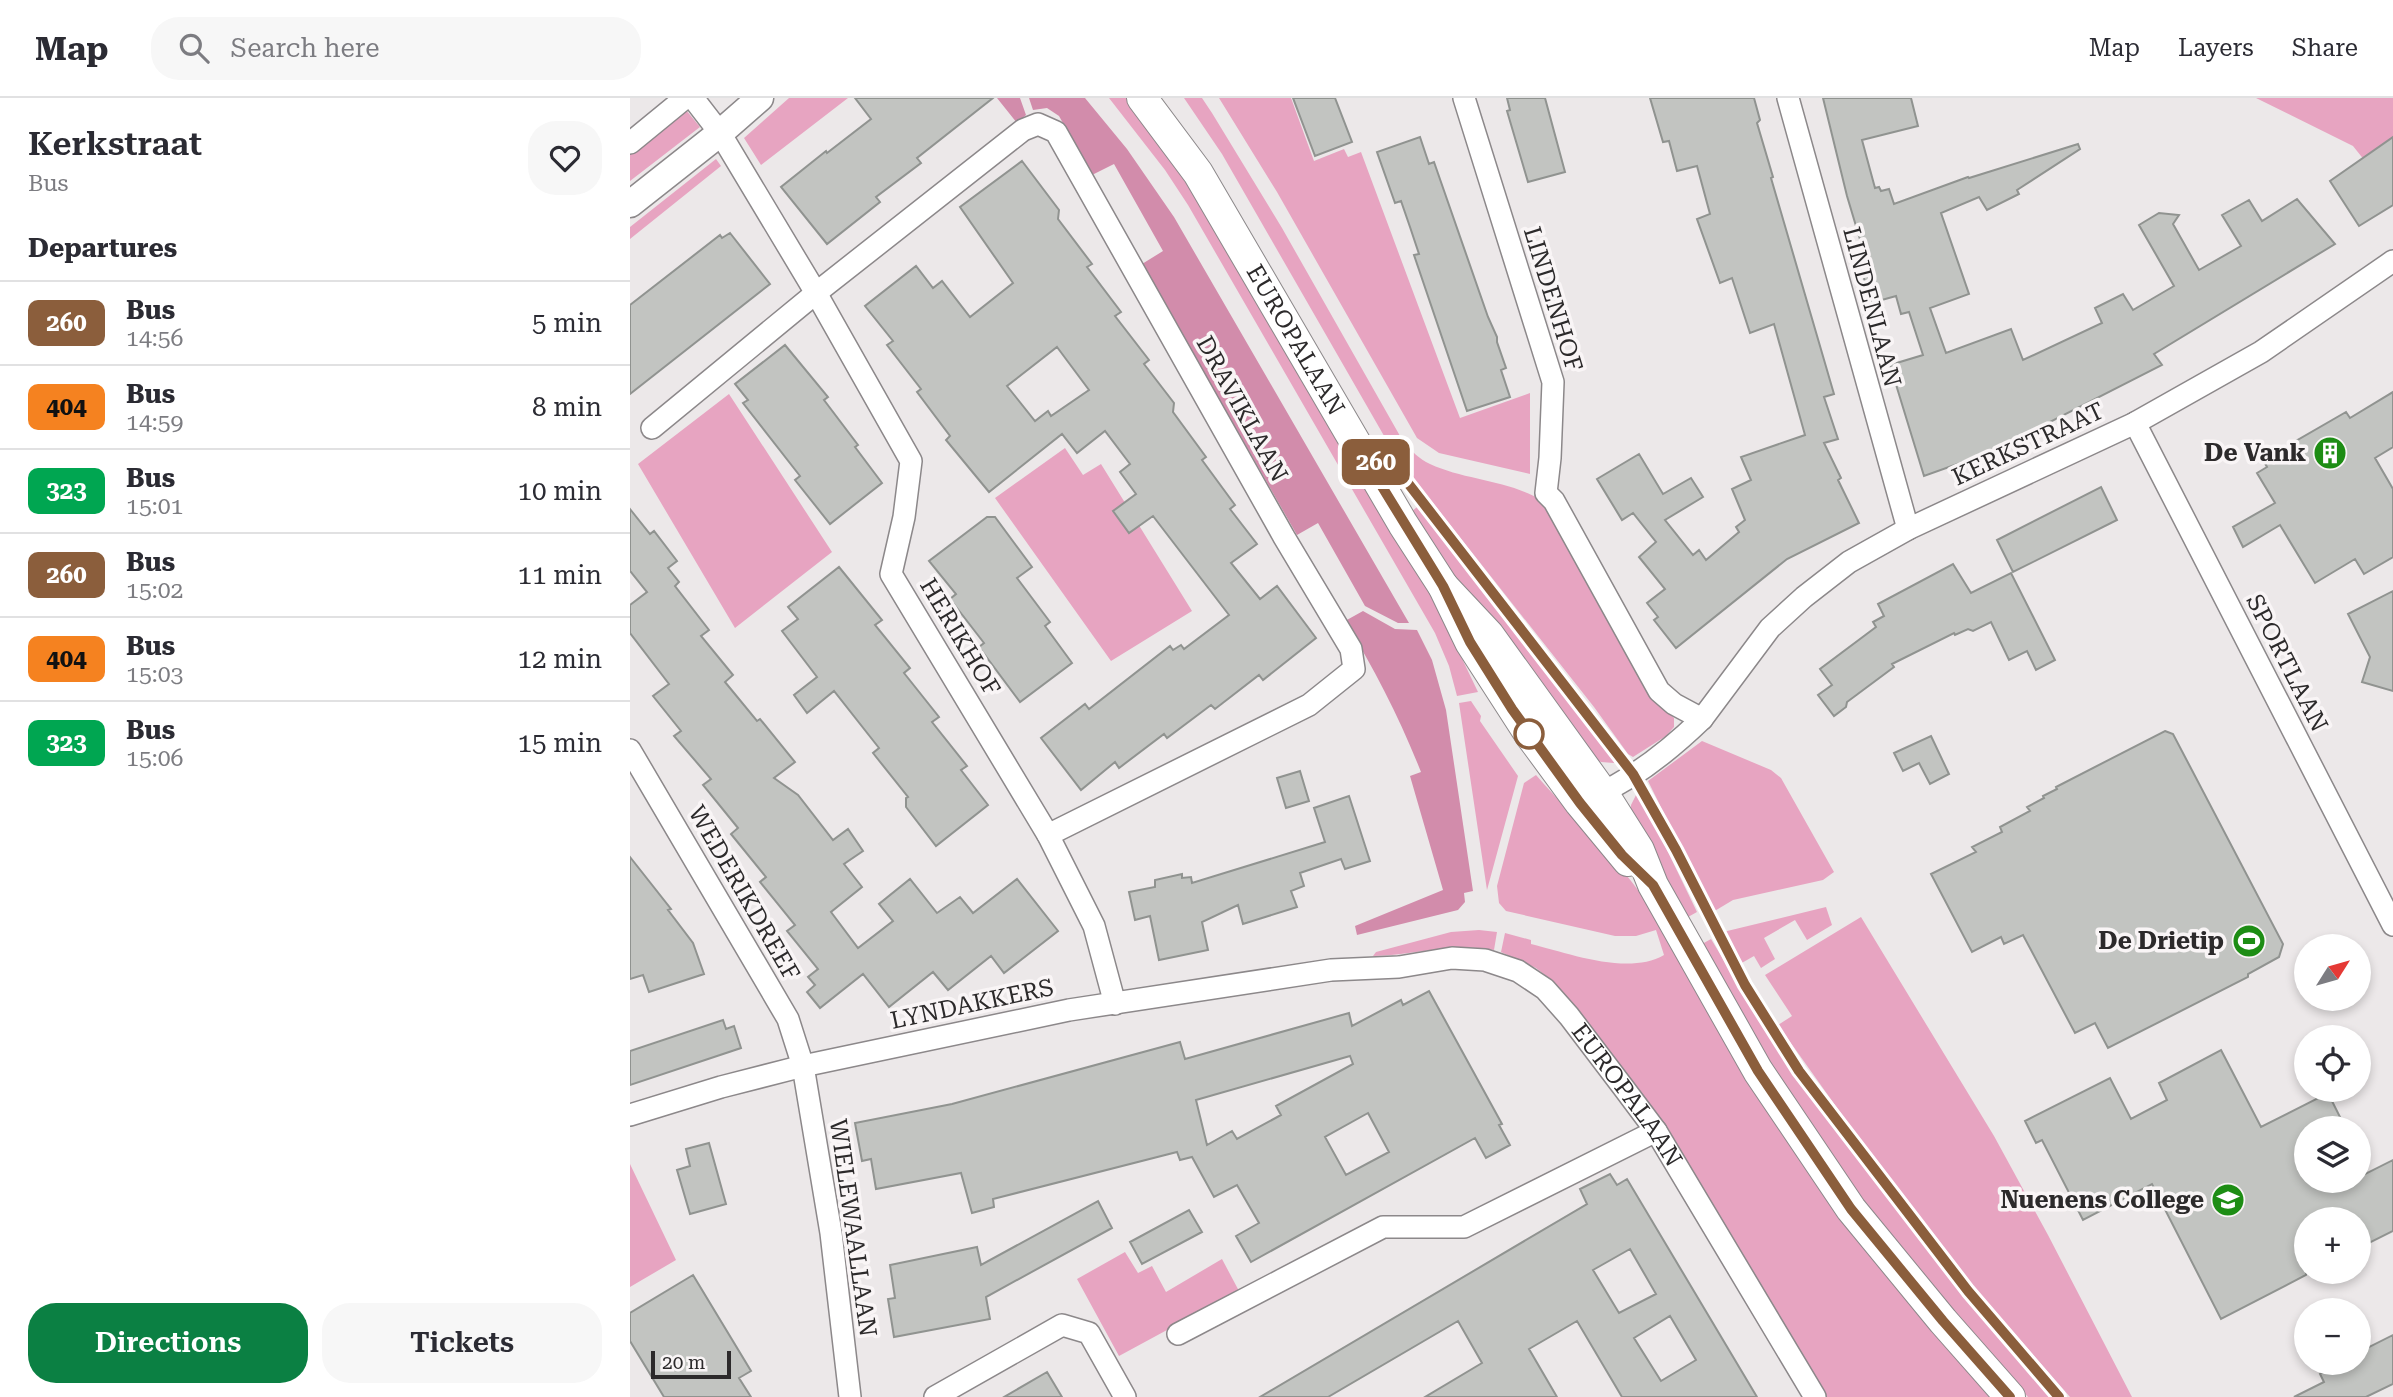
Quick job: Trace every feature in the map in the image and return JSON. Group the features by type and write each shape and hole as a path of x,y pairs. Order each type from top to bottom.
{"main road":[{"name":"EUROPALAAN","path":"1142,98 1198,173 1403,524 1443,586 1470,642 1530,735 1592,798 1622,855 1653,885 1758,1071 1851,1209 2010,1397"}],"street":[{"path":"630,143 685,98"},
{"name":"HERIKHOF","path":"693,98 720,133 816,293 911,461 904,517 891,574 1048,835 1094,926 1115,1004"},
{"path":"630,204 760,98"},
{"name":"LINDENHOF","path":"1464,98 1553,382 1546,493 1554,500 1659,691 1674,704 1702,719"},
{"name":"LINDENLAAN","path":"1788,98 1908,529"},
{"name":"DRAVIKLAAN","path":"816,293 1023,130 1038,124 1056,132 1284,537 1351,649 1354,669 1309,705 1048,835"},
{"name":"KERKSTRAAT","path":"1592,798 1661,755 1702,719 1770,628 1849,562 1908,529 2135,423 2260,352 2393,261"},
{"path":"652,428 816,293"},
{"name":"SPORTLAAN","path":"2135,423 2393,925"},
{"name":"WEDERIKDREEF","path":"630,750 788,1019 803,1066"},
{"name":"EUROPALAAN","path":"1331,970 1399,967 1452,958 1485,960 1518,971 1545,989 1569,1016 1656,1131 1815,1397"},
{"name":"LYNDAKKERS","path":"630,1115 721,1087 803,1066 1069,1010 1331,970"},
{"name":"WIELEWAALLAAN","path":"803,1066 831,1233 850,1397"},
{"path":"1178,1334 1383,1227 1464,1227 1656,1131"},
{"path":"935,1397 1062,1325 1089,1333 1125,1397"}],"shaded area":[{"path":"789,98 848,98 761,165 744,138"},
{"path":"997,98 1020,98 1026,115 1017,123"},
{"path":"1029,98 1085,98 1127,149 1174,217 1409,623 1398,623 1365,606 1318,523 1297,535 1142,264 1163,251 1114,164 1092,175 1059,116 1047,108 1033,110"},
{"path":"1109,98 1126,98 1178,167 1432,596 1478,692 1457,696 1449,666 1435,633 1188,205 1165,170"},
{"path":"1184,98 1202,98 1212,113 1282,228 1404,443 1430,464 1457,474 1515,488 1541,500 1645,689 1674,718 1674,727 1666,736 1633,757 1628,754 1410,474 1387,441 1222,154"},
{"path":"1219,98 1291,98 1314,161 1344,149 1348,157 1361,152 1460,418 1530,393 1530,474 1439,453 1417,438 1277,192"},
{"path":"2256,98 2393,98 2393,196 2353,146"},
{"path":"686,110 700,127 630,181 630,154"},
{"path":"716,159 721,166 630,239 630,227"},
{"path":"729,394 832,552 735,628 638,464"},
{"path":"1065,448 1083,475 1101,464 1192,611 1111,661 995,498"},
{"path":"1417,507 1615,759 1614,763 1601,762 1593,757 1461,586 1411,512"},
{"path":"1363,611 1395,629 1417,630 1432,660 1446,710 1473,891 1464,893 1465,902 1458,910 1357,935 1355,926 1443,890 1410,776 1421,772 1386,695 1345,621"},
{"path":"1471,701 1481,716 1480,721 1518,776 1487,890 1459,703"},
{"path":"1702,741 1771,770 1781,778 1834,872 1823,880 1733,900 1713,912 1648,781"},
{"path":"1536,775 1646,900 1676,948 1755,1090 1813,1178 1993,1397 1826,1397 1688,1164 1627,1075 1554,982 1536,968 1501,952 1505,933 1531,940 1531,944 1598,961 1633,963 1664,955 1656,930 1636,936 1615,936 1506,911 1499,903 1497,886 1524,783"},
{"path":"1637,793 1697,912 1688,917 1631,817 1631,805"},
{"path":"1826,907 1832,925 1807,940 1795,920 1764,938 1775,959 1761,968 1754,956 1740,964 1723,932"},
{"path":"1861,917 1994,1136 2132,1397 2070,1397 1975,1288 1867,1150 1778,1025 1792,1016 1765,975"},
{"path":"1451,932 1497,932 1494,950 1464,947 1373,956 1376,952"},
{"path":"1711,939 1832,1124 1933,1256 2051,1397 2028,1397 1903,1254 1833,1164 1780,1084 1702,944"},
{"path":"630,1164 676,1260 630,1287"},
{"path":"1125,1252 1138,1273 1152,1266 1166,1292 1222,1259 1239,1291 1119,1356 1077,1279"}],"building":[{"path":"855,98 993,98 917,158 921,163 876,197 880,202 827,244 781,187 871,119"},
{"path":"1293,98 1335,98 1352,142 1315,156"},
{"path":"1507,98 1545,98 1565,172 1528,182 1507,111 1510,110"},
{"path":"1650,98 1754,98 1760,120 1757,123 1773,177 1771,178 1834,394 1824,397 1838,439 1824,443 1859,523 1787,559 1676,648 1654,620 1658,617 1647,603 1665,589 1639,557 1656,542 1633,513 1622,520 1597,479 1639,454 1663,494 1691,478 1703,497 1665,520 1693,555 1699,550 1706,560 1739,532 1736,527 1745,520 1732,489 1751,480 1741,457 1805,435 1774,324 1750,333 1732,278 1720,283 1697,219 1710,214 1697,166 1677,171 1669,141 1663,142"},
{"path":"1823,98 1911,98 1918,126 1862,140 1875,188 1879,187 1881,191 1889,189 1894,204 1968,177 2078,144 2080,149 2017,190 2019,194 1987,210 1979,197 1941,213 1969,294 1930,308 1946,353 2011,329 2023,360 2102,323 2095,308 2123,294 2133,310 2174,286 2139,225 2159,213 2179,215 2173,224 2199,270 2241,246 2222,215 2249,200 2262,221 2297,199 2335,244 2154,354 2162,365 1991,452 1924,476 1890,365 1923,355 1909,312 1901,314 1896,296 1871,303 1861,268 1868,266 1847,196"},
{"path":"1420,137 1429,164 1434,162 1506,368 1501,370 1510,397 1467,411 1414,255 1419,254 1401,201 1395,203 1377,152"},
{"path":"2393,137 2393,205 2359,226 2330,181"},
{"path":"1022,161 1059,210 1058,219 1092,264 1087,267 1121,312 1115,316 1149,360 1144,364 1174,403 1173,412 1206,457 1202,460 1235,505 1230,509 1257,544 1231,563 1260,599 1277,586 1316,638 1263,680 1259,675 1215,709 1211,705 1167,738 1164,734 1119,768 1115,762 1081,790 1041,738 1085,704 1089,709 1170,646 1173,650 1181,645 1184,649 1229,615 1153,516 1129,533 1113,511 1136,494 1120,472 1130,464 1105,431 1077,453 1062,434 989,492 946,440 950,436 917,392 921,389 887,345 893,341 865,306 916,266 933,288 942,281 970,317 1013,283 960,207","holes":["1057,347 1089,390 1051,416 1048,411 1035,421 1007,386"]},
{"path":"730,233 770,284 630,394 630,305 720,235 722,238"},
{"path":"785,345 828,397 824,400 882,483 830,524 795,480 800,476 743,403 748,400 735,384"},
{"path":"2393,392 2393,447 2375,458 2393,489 2393,557 2364,574 2355,559 2315,583 2280,525 2243,547 2233,527 2275,503 2257,473 2267,467 2263,460 2346,412 2350,418"},
{"path":"2101,487 2117,520 2013,572 1997,540"},
{"path":"630,509 650,534 654,531 677,561 668,568 679,582 675,586 709,630 701,636 733,675 725,682 795,762 774,778 798,795 833,840 848,829 863,851 844,864 862,887 831,912 858,948 893,921 879,904 910,879 937,913 960,897 973,913 1017,879 1058,931 1004,973 991,956 948,990 933,972 889,1007 863,974 820,1008 807,992 815,985 808,977 818,969 787,931 795,925 760,882 766,877 731,834 738,828 703,785 711,779 674,736 681,731 653,696 669,684 630,633 630,605 647,592 630,571"},
{"path":"987,517 995,517 1032,567 1017,578 1050,622 1045,626 1072,663 1020,702 979,647 984,643 950,599 956,594 929,561"},
{"path":"1953,564 1971,593 2011,573 2055,660 2036,670 2027,651 2009,660 1991,622 1973,631 1968,629 1955,635 1954,633 1892,664 1894,667 1847,702 1846,707 1834,716 1818,695 1832,685 1820,669 1876,627 1873,622 1884,616 1878,604"},
{"path":"839,567 882,620 875,625 910,668 904,673 939,717 932,722 967,766 961,770 988,805 936,846 906,807 908,797 873,753 879,748 834,691 807,713 794,695 817,677 782,631 798,619 788,607"},
{"path":"2393,591 2393,691 2362,682 2370,657 2348,614"},
{"path":"2165,731 2173,734 2283,944 2279,957 2248,974 2248,977 2108,1048 2095,1023 2075,1033 2023,935 2004,944 2001,937 1972,952 1931,874 1976,852 1972,847 2002,832 2000,827 2030,811 2027,807 2044,798 2043,796 2057,789 2056,787"},
{"path":"1931,736 1949,774 1930,784 1919,763 1903,771 1894,753"},
{"path":"1300,771 1309,801 1286,808 1277,778"},
{"path":"1349,796 1370,861 1345,869 1341,859 1300,873 1304,886 1291,891 1297,907 1243,924 1238,905 1202,922 1208,950 1159,960 1150,916 1135,920 1129,892 1155,887 1155,880 1182,874 1182,878 1191,877 1192,883 1325,842 1314,808"},
{"path":"630,857 671,909 668,910 693,943 704,974 649,992 643,975 630,979"},
{"path":"1429,991 1502,1124 1499,1125 1510,1145 1486,1158 1475,1138 1251,1262 1236,1236 1259,1223 1237,1185 1214,1197 1192,1157 1180,1160 1177,1152 993,1199 994,1207 972,1213 961,1173 876,1189 871,1159 862,1161 855,1123 952,1104 1180,1042 1185,1059 1349,1013 1352,1026 1401,1000 1403,1005","holes":["1350,1056 1353,1064 1276,1106 1281,1115 1237,1139 1232,1131 1207,1145 1196,1100","1368,1113 1389,1152 1346,1175 1325,1137"]},
{"path":"723,1020 726,1029 734,1026 741,1048 630,1085 630,1051"},
{"path":"2221,1050 2261,1127 2310,1102 2332,1102 2340,1116 2294,1116 2294,1193 2371,1193 2371,1171 2393,1160 2393,1231 2371,1242 2371,1207 2294,1207 2294,1281 2221,1319 2152,1184 2083,1220 2042,1140 2036,1143 2025,1121 2110,1078 2131,1119 2167,1100 2159,1083"},
{"path":"709,1143 726,1204 690,1214 677,1170 690,1166 686,1149"},
{"path":"1610,1174 1617,1185 1627,1179 1757,1397 1622,1397 1577,1321 1529,1349 1557,1397 1425,1397 1482,1363 1458,1321 1328,1397 1260,1397 1587,1204 1580,1189","holes":["1630,1249 1656,1294 1619,1313 1593,1270","1670,1316 1696,1360 1661,1381 1634,1338"]},
{"path":"1098,1201 1112,1228 986,1297 990,1319 894,1337 888,1299 895,1298 890,1265 977,1247 981,1265"},
{"path":"1189,1210 1202,1232 1142,1264 1130,1242"},
{"path":"693,1275 751,1371 739,1378 751,1397 664,1397 630,1341 630,1313"},
{"path":"2393,1335 2393,1384 2366,1397 2294,1397 2324,1382 2320,1375 2371,1375 2371,1346"},
{"path":"1047,1372 1062,1397 1004,1397"}],"bus line":[{"name":"260","path":"2010,1397 1851,1209 1758,1071 1653,885 1622,855 1580,803 1512,709 1470,642 1443,586 1362,454 1404,478 1633,774 1676,850 1745,985 1799,1071 1968,1291 2059,1397"}],"place":[{"name":"De Vank","path":"2330,453"},
{"name":"De Drietip","path":"2249,941"},
{"name":"Nuenens College","path":"2228,1200"}]}
